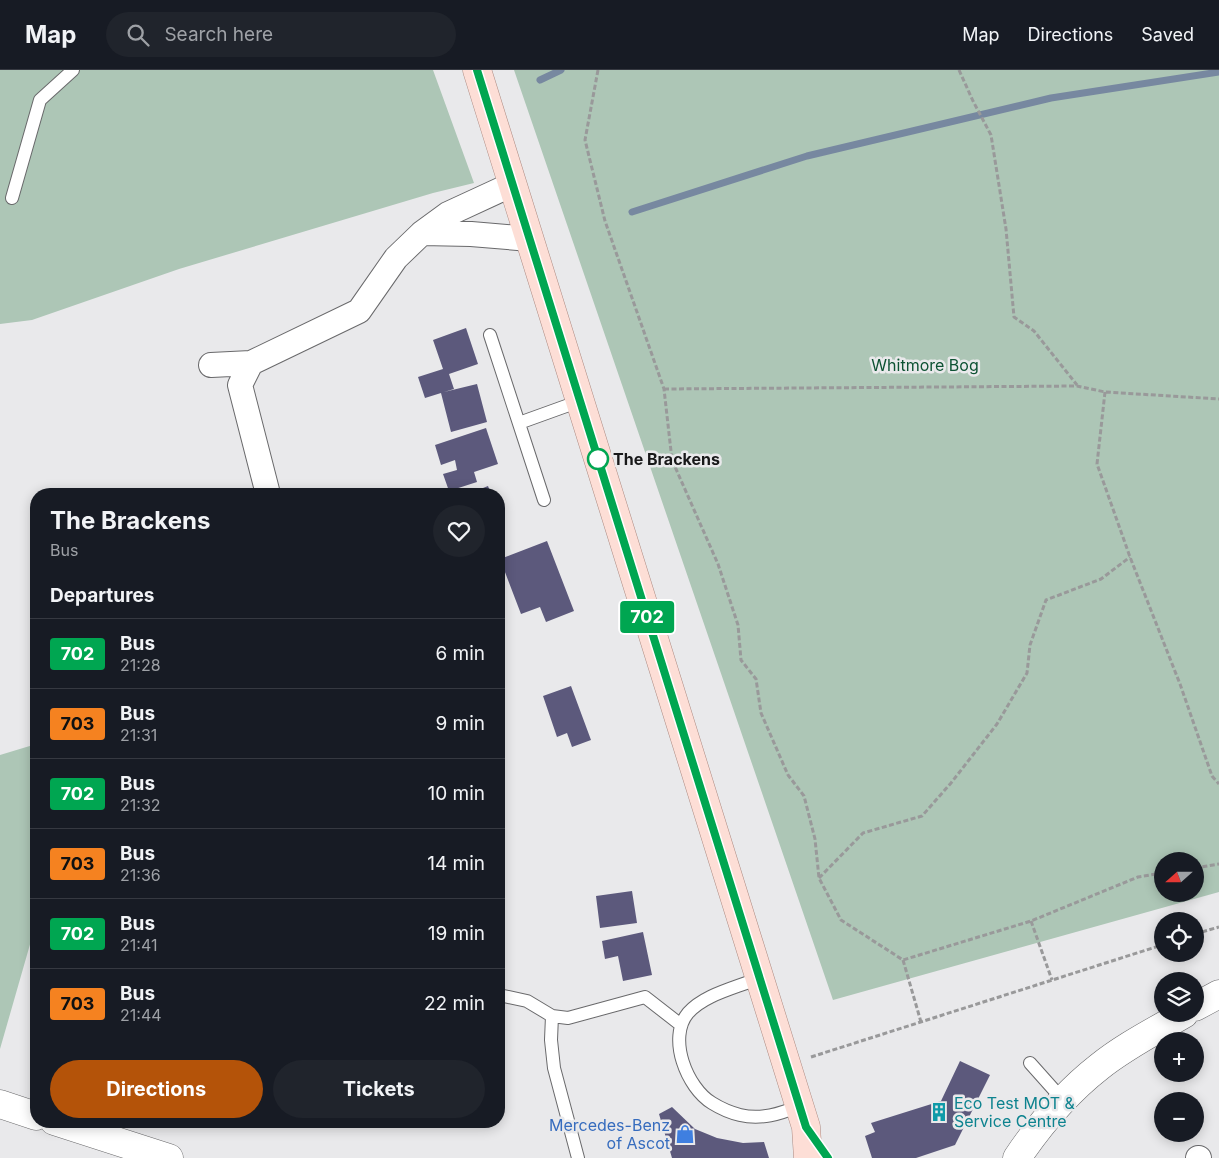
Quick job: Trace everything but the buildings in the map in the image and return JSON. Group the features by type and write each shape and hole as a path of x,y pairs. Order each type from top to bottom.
{"main road":[{"path":"477,70 802,1116 808,1158"},
{"path":"1204,1002 1219,994"},
{"path":"1017,1158 1063,1100 1111,1058 1171,1022"},
{"path":"0,1104 30,1114"},
{"path":"802,1116 828,1158"},
{"path":"76,1128 168,1158"}],"street":[{"path":"211,365 252,363 359,311 396,258 422,233 448,214 513,184"},
{"path":"422,233 530,238"},
{"path":"252,363 240,385 266,488"}],"lane":[{"path":"12,198 40,100 73,70"},
{"path":"490,334 544,500"},
{"path":"519,423 580,401"},
{"path":"759,978 703,1001 688,1014 681,1025 678,1036 681,1056 688,1074 702,1094 712,1104 740,1115 759,1117 776,1115 802,1116"},
{"path":"505,996 527,1001 552,1016 568,1018 645,997 681,1025"},
{"path":"552,1016 551,1040 554,1068 578,1158"},
{"path":"1030,1063 1063,1100"}],"path":[{"path":"598,70 585,140 606,221 664,389 672,460 718,564 738,625 741,660 756,679 761,713 788,774 804,796 815,839 819,878 840,920 903,960 921,1022"},
{"path":"959,70 991,135 1006,229 1014,317 1034,331 1077,386"},
{"path":"664,389 1077,386 1105,392 1219,400"},
{"path":"1105,392 1097,464 1130,557 1180,684 1212,776 1219,784"},
{"path":"819,878 863,833 922,816 951,783 997,724 1027,674 1030,644 1046,600 1101,579 1130,557"},
{"path":"1204,866 1219,864"},
{"path":"903,960 1031,921 1138,877 1154,874"},
{"path":"1031,921 1052,980"},
{"path":"1204,931 1219,927"},
{"path":"804,1059 1154,948"}],"green space":[{"path":"0,70 433,70 474,183 433,193 179,269 32,320 0,324"},
{"name":"Whitmore Bog","path":"514,70 1219,70 1219,892 1204,896 1204,852 1154,852 1154,902 1183,902 833,1000"},
{"path":"30,746 30,944 0,1049 0,755"}],"waterway":[{"path":"540,80 561,70"},
{"path":"632,212 807,156 1051,98 1219,72"}],"bus line":[{"name":"702","path":"477,70 806,1127 828,1158"}],"place":[{"name":"The Brackens","path":"598,459"},
{"name":"Eco Test MOT & Service Centre","path":"939,1112"},
{"name":"Mercedes-Benz of Ascot","path":"685,1134"}]}
